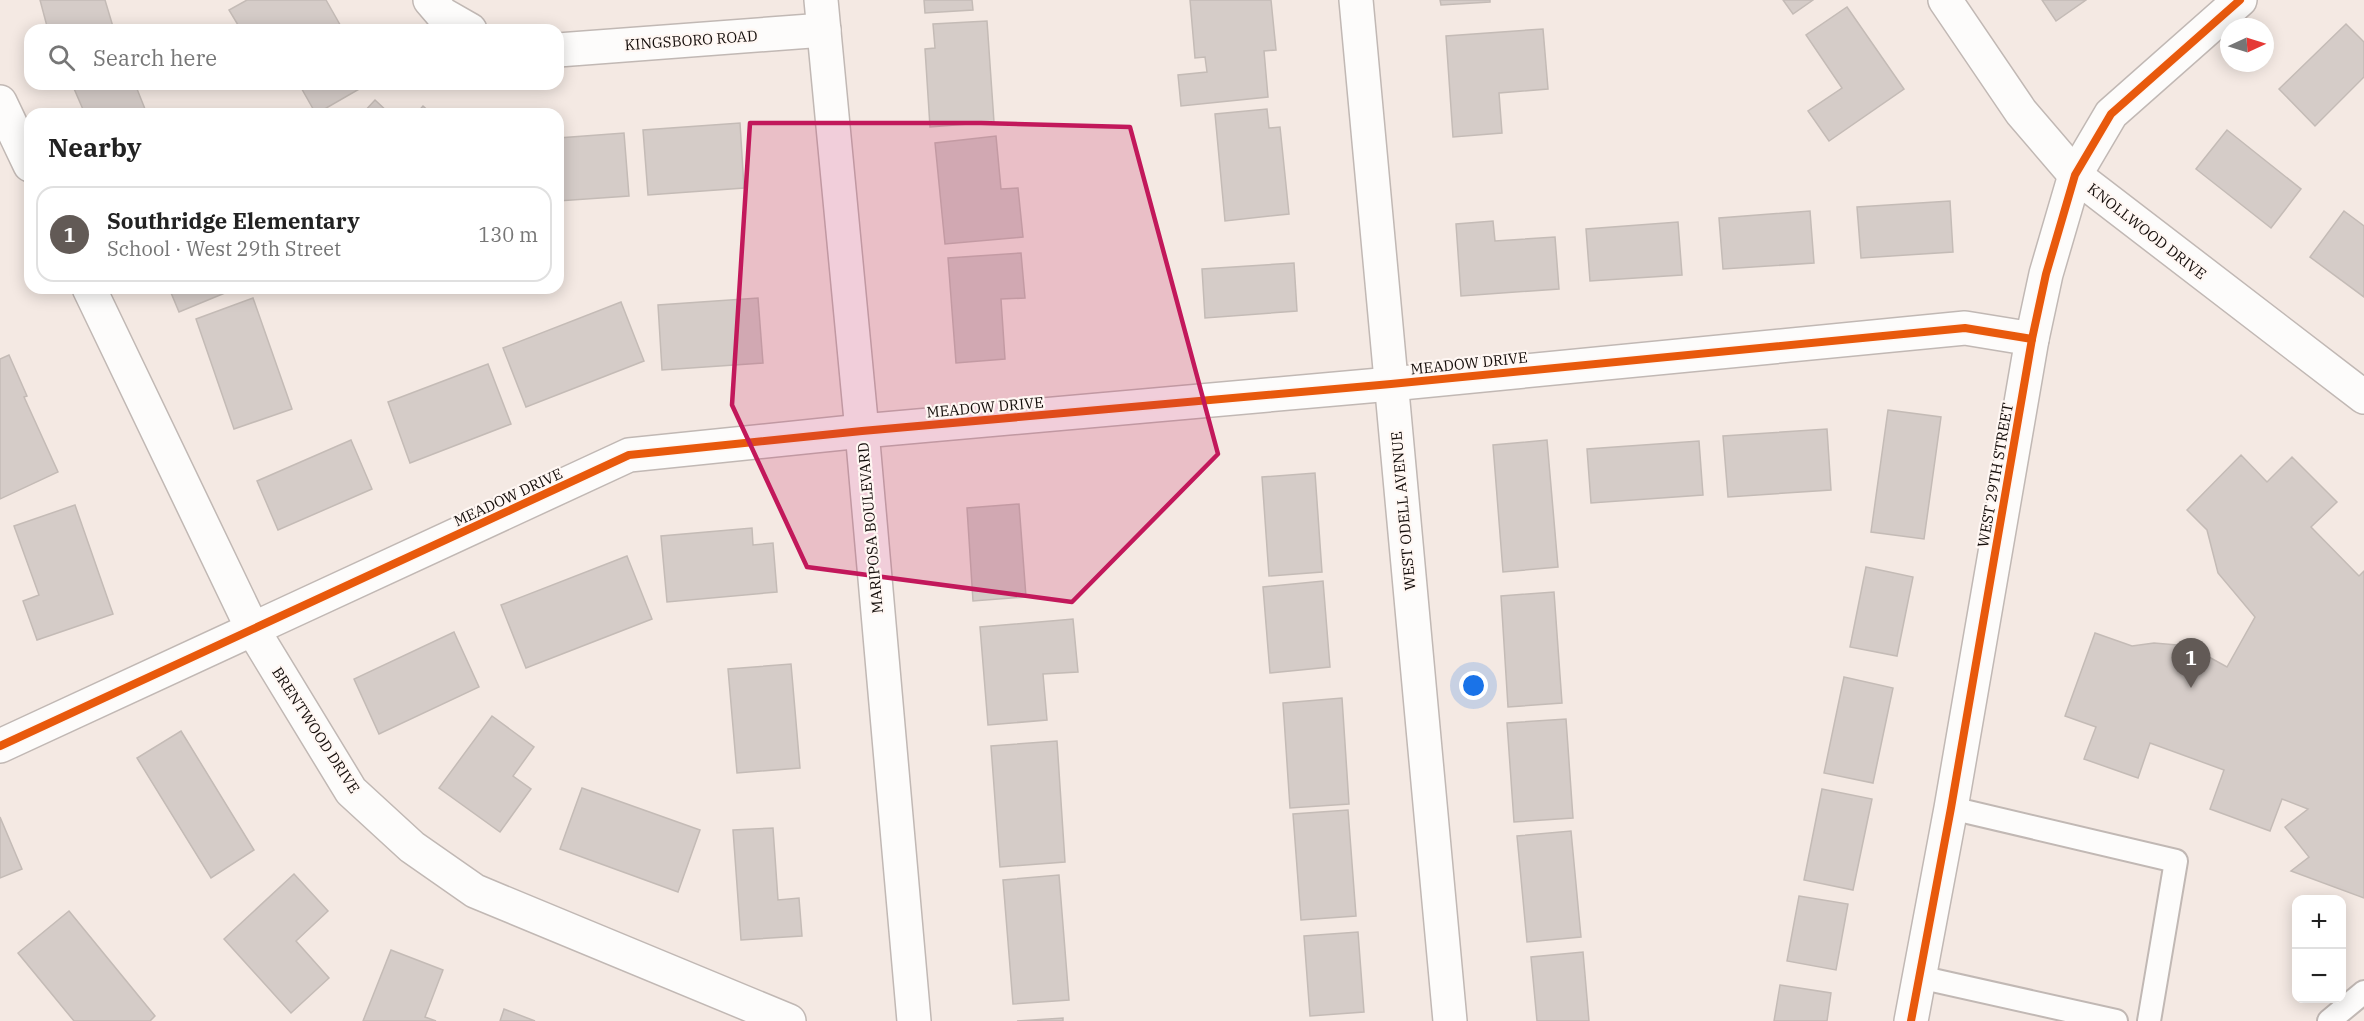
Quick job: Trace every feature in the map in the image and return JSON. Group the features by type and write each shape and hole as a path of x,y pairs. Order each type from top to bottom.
{"street":[{"path":"430,0 442,14 460,24"},
{"name":"WEST ODELL AVENUE","path":"1356,0 1450,1021"},
{"name":"KNOLLWOOD DRIVE","path":"1945,0 2021,112 2075,175 2364,397"},
{"name":"WEST 29TH STREET","path":"1911,1021 1951,808 2032,339 2046,274 2075,175 2110,114 2240,0"},
{"name":"KINGSBORO ROAD","path":"564,49 822,15"},
{"name":"MARIPOSA BOULEVARD","path":"822,15 862,431 914,1021"},
{"path":"0,102 24,152"},
{"name":"BRENTWOOD DRIVE","path":"92,294 253,630 351,791 412,847 475,891 789,1021"},
{"name":"MEADOW DRIVE","path":"0,746 629,455 862,431 1391,384 1965,328 2032,339"}],"lane":[{"path":"1951,808 2176,861 2149,1021"},
{"path":"1919,977 2116,1021"},
{"path":"2329,1021 2364,992"}],"highlighted area":[{"path":"750,123 981,123 1130,127 1218,454 1072,602 807,567 732,405"}],"building":[{"path":"40,0 105,0 112,24 46,24"},
{"path":"247,0 326,0 340,24 237,24 229,10"},
{"path":"924,0 972,0 973,10 925,13"},
{"path":"1190,0 1271,0 1276,50 1264,51 1268,97 1181,106 1178,75 1207,72 1205,57 1195,58"},
{"path":"1440,0 1490,0 1490,2 1441,5"},
{"path":"1783,0 1813,0 1793,14"},
{"path":"2042,0 2086,0 2056,21"},
{"path":"1847,7 1904,89 1829,141 1808,111 1842,88 1806,35"},
{"path":"987,21 994,122 930,127 925,49 935,48 933,24"},
{"path":"2346,24 2364,42 2364,77 2315,126 2279,89"},
{"path":"1543,29 1548,89 1499,93 1502,133 1453,137 1446,36"},
{"path":"75,90 137,90 145,108 82,108"},
{"path":"302,90 358,90 326,108 313,108"},
{"path":"375,100 384,108 368,108"},
{"path":"1267,109 1269,128 1280,127 1289,214 1225,221 1215,114"},
{"path":"740,123 744,188 648,195 643,130"},
{"path":"2227,130 2301,189 2271,228 2196,169"},
{"path":"624,133 629,196 564,201 564,138"},
{"path":"996,136 1001,189 1018,188 1023,237 945,244 935,143"},
{"path":"1950,201 1953,252 1861,258 1857,207"},
{"path":"1810,211 1814,263 1723,269 1719,218"},
{"path":"2344,211 2364,226 2364,297 2310,257"},
{"path":"1493,221 1495,241 1555,237 1559,289 1461,296 1456,224"},
{"path":"1678,222 1682,275 1590,281 1586,229"},
{"path":"1021,253 1025,298 1001,299 1005,359 956,363 948,258"},
{"path":"1294,263 1297,311 1205,318 1202,269"},
{"path":"172,294 222,294 179,312"},
{"path":"253,298 292,409 234,429 196,319"},
{"path":"758,298 763,363 662,370 658,305"},
{"path":"621,302 644,361 526,407 503,348"},
{"path":"9,355 27,396 24,397 58,472 0,499 0,359"},
{"path":"488,364 511,424 410,463 388,402"},
{"path":"1888,410 1941,417 1924,539 1871,532"},
{"path":"1827,429 1831,490 1728,497 1723,436"},
{"path":"351,440 372,489 278,530 257,481"},
{"path":"1547,440 1558,567 1503,572 1493,445"},
{"path":"1699,441 1703,495 1591,503 1587,449"},
{"path":"2241,455 2267,482 2292,457 2337,502 2311,527 2359,576 2364,571 2364,898 2291,871 2309,857 2285,827 2308,809 2282,799 2270,831 2210,809 2224,770 2150,743 2138,778 2084,759 2096,727 2065,716 2095,633 2132,646 2154,643 2189,646 2227,667 2255,617 2218,573 2207,530 2187,510"},
{"path":"1315,473 1322,572 1269,576 1262,477"},
{"path":"1019,504 1026,597 973,601 967,508"},
{"path":"75,505 113,614 37,640 23,601 39,595 14,526"},
{"path":"752,528 753,545 773,543 777,592 667,602 661,536"},
{"path":"627,556 652,619 526,668 501,605"},
{"path":"1866,567 1913,577 1897,656 1850,647"},
{"path":"1323,581 1330,667 1270,673 1263,587"},
{"path":"1554,592 1562,703 1508,707 1501,596"},
{"path":"1073,619 1078,672 1043,674 1047,720 988,725 980,627"},
{"path":"454,632 479,687 379,734 354,679"},
{"path":"791,664 800,768 737,773 728,669"},
{"path":"1844,677 1893,688 1873,783 1824,773"},
{"path":"1342,698 1349,804 1290,808 1283,703"},
{"path":"492,716 534,747 513,776 531,789 500,832 439,788"},
{"path":"1566,719 1573,818 1514,822 1507,723"},
{"path":"181,731 254,850 211,878 137,758"},
{"path":"1057,741 1065,862 1000,867 991,746"},
{"path":"582,788 700,830 678,892 560,849"},
{"path":"1822,789 1872,799 1853,890 1804,880"},
{"path":"1348,810 1356,916 1301,920 1293,814"},
{"path":"0,817 22,869 0,878"},
{"path":"773,828 778,900 799,898 802,936 741,940 733,830"},
{"path":"1571,831 1581,937 1527,942 1517,836"},
{"path":"294,874 328,911 296,941 329,978 291,1013 224,939"},
{"path":"1059,875 1069,1000 1013,1004 1003,880"},
{"path":"1799,896 1848,904 1836,970 1787,961"},
{"path":"69,911 155,1016 150,1021 74,1021 18,953"},
{"path":"1358,932 1364,1012 1310,1016 1304,936"},
{"path":"391,950 443,970 425,1017 436,1021 363,1021"},
{"path":"1583,952 1589,1021 1537,1021 1531,957"},
{"path":"1780,985 1831,993 1827,1021 1774,1021"},
{"path":"504,1009 535,1021 500,1021"},
{"path":"1063,1018 1063,1021 1017,1021"}],"cycle path":[{"path":"1911,1021 1951,808 2032,339 2046,274 2075,175 2111,114 2240,0"},
{"path":"0,746 629,455 862,431 1391,384 1965,328 2032,339"}],"place":[{"name":"Southridge Elementary","path":"2191,688"}]}
